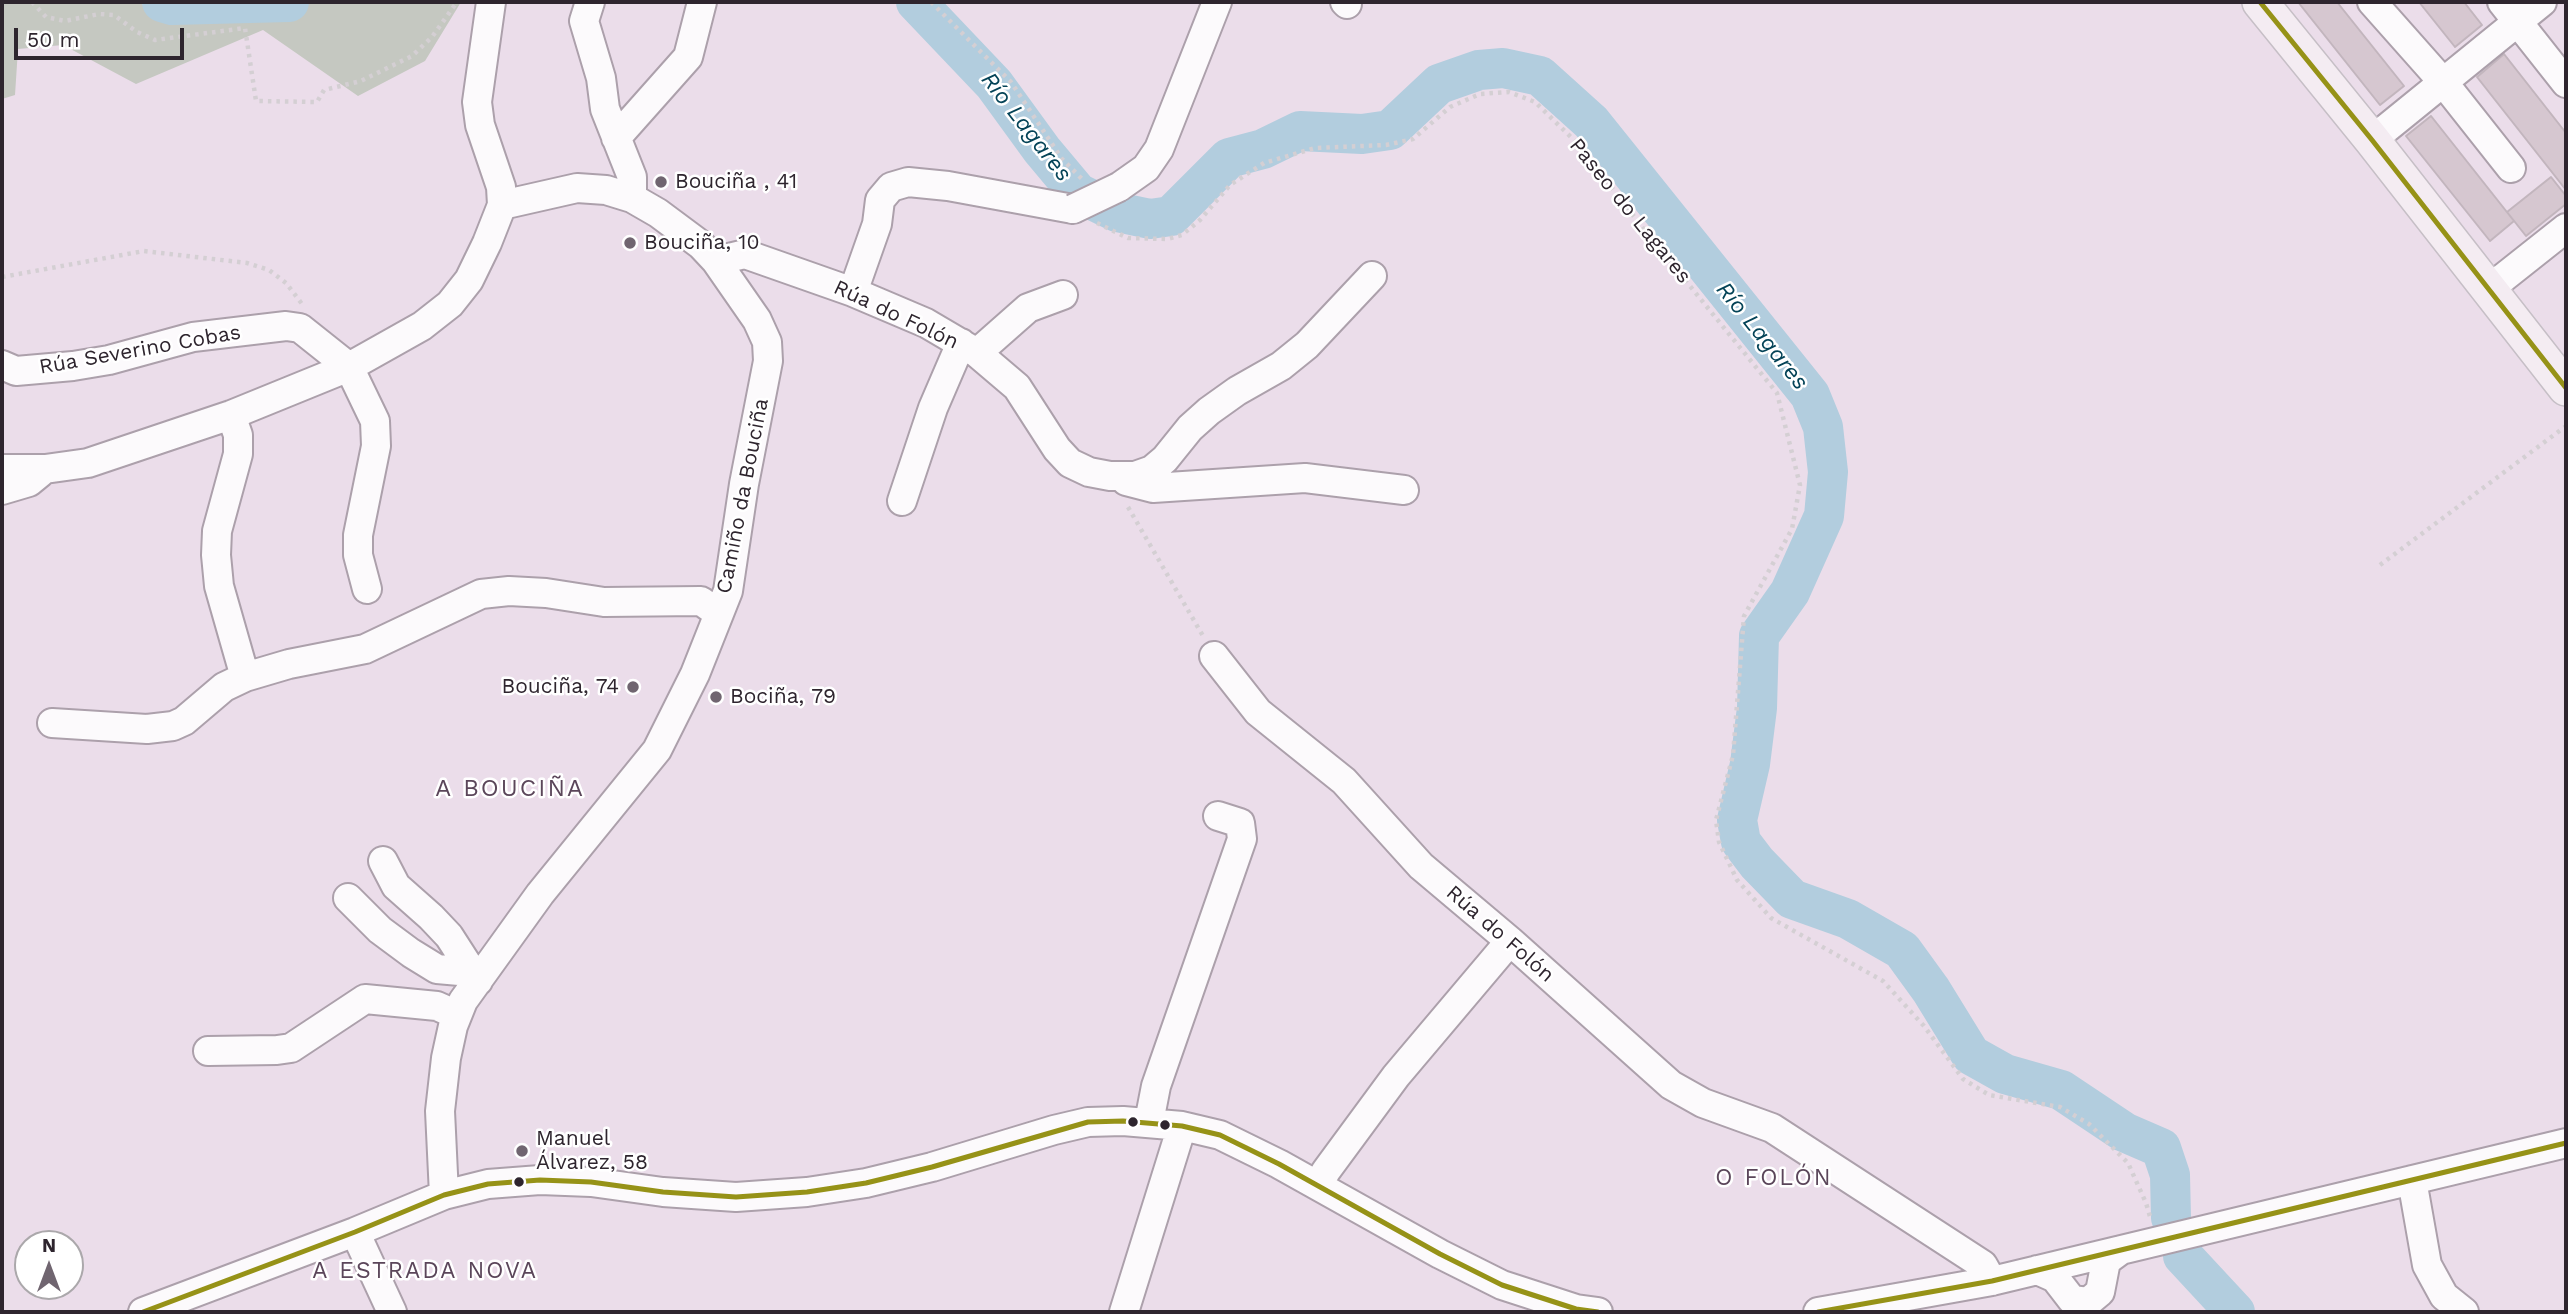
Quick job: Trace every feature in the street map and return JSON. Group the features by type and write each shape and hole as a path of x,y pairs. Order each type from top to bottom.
{"main road":[{"path":"2260,2 2566,388"}],"street":[{"path":"2,470 45,469 88,463 231,415 349,367 422,326 450,304 469,280 502,205 501,187 480,125 477,102 491,2"},
{"path":"590,2 584,22 601,78 605,108 632,177 632,198"},
{"path":"616,138 688,57 702,2"},
{"path":"853,292 877,224 880,200 891,187 908,182 948,186 1084,216 1146,168 1158,149 1217,2"},
{"path":"2372,2 2443,82 2511,168"},
{"path":"2372,140 2443,82 2510,12 2542,2"},
{"path":"2510,12 2566,83"},
{"name":"Camiño da Bouciña","path":"444,1195 440,1111 446,1058 457,1016 475,976 657,750 695,674 728,591 744,484 768,361 767,342 757,320 716,261 702,245 658,213 632,198 606,190 577,188 502,205"},
{"path":"2489,289 2566,228"},
{"name":"Rúa do Folón","path":"716,261 745,254 853,292 926,323 969,348 1017,387 1057,449 1070,463 1089,472 1153,488 1306,478 1404,490"},
{"name":"Rúa do Folón","path":"1110,476 1135,476 1152,470 1209,411 1237,391 1281,366 1307,345 1373,276"},
{"path":"902,501 933,408 969,348 1028,308 1063,295"},
{"name":"Rúa Severino Cobas","path":"2,365 16,371 73,366 109,360 193,337 286,326 300,328"},
{"path":"300,328 329,348 349,367 375,421 376,446 358,535 358,555 367,589"},
{"path":"231,415 238,435 238,454 217,531 216,555 219,586 245,677"},
{"path":"2,491 29,482 45,469"},
{"path":"52,723 162,729 184,721 224,687 245,677 365,649 481,594 509,591 546,593 604,602 701,601 719,614"},
{"name":"Rúa do Folón","path":"1214,656 1258,712 1344,781 1421,866 1510,941 1671,1085 1703,1103 1772,1128 1983,1265 1992,1281"},
{"path":"1149,1122 1156,1086 1242,839 1240,823 1218,816"},
{"path":"383,861 396,886 449,936 475,976"},
{"path":"348,898 380,930 411,953 438,968 475,976"},
{"path":"1318,1185 1396,1076 1510,941"},
{"path":"208,1051 290,1048 365,999 438,1006 457,1016"},
{"path":"143,1312 355,1233 444,1195 488,1184 540,1180 592,1182 663,1192 736,1197 807,1192 919,1171 1088,1122 1149,1122 1220,1135 1502,1285 1576,1309 1598,1312"},
{"path":"1124,1312 1182,1126"},
{"path":"2037,1270 2055,1278 2065,1294 2089,1309 2100,1292 2106,1261 2121,1250 2155,1233 2203,1229 2566,1143"},
{"path":"2412,1180 2427,1265 2444,1296 2464,1312"},
{"path":"355,1233 392,1312"},
{"path":"1818,1312 1992,1281 2121,1250"},
{"path":"2075,1261 2093,1266 2101,1276"},
{"path":"2062,1287 2065,1271 2075,1261"}],"path":[{"path":"32,2 46,17 65,22 99,13 114,15 155,40 245,27 256,101 317,103 324,90 361,80 412,56 432,37 457,2"},
{"path":"931,2 1010,82 1062,159 1088,186"},
{"name":"Paseo do Lagares","path":"1084,216 1128,238 1167,239 1182,235 1200,220 1230,185 1264,163 1315,148 1386,145 1413,139 1450,107 1480,94 1509,92 1535,102 1579,145 1777,393 1800,485 1792,529 1744,616 1733,755 1716,820 1719,842 1738,880 1771,918 1883,981 1924,1026 1963,1079 1989,1095 2060,1108 2089,1124 2128,1163 2146,1203 2155,1233"},
{"path":"2,277 144,251 247,263 269,270 286,283 305,308 300,328"},
{"path":"2380,565 2566,426"},
{"path":"1110,476 1214,656"}],"shaded area":[{"path":"2,2 140,2 156,17 201,2 461,2 425,61 358,96 263,30 136,84 63,45 18,49 15,95 2,99"}],"building":[{"path":"2298,2 2337,2 2404,86 2380,105"},
{"path":"2419,2 2464,2 2482,25 2455,47"},
{"path":"2504,54 2566,133 2566,190 2477,77"},
{"path":"2431,116 2514,221 2490,241 2406,136"},
{"path":"2551,177 2566,196 2566,204 2526,236 2507,212"}],"waterway":[{"name":"Río Lagares","path":"162,2 172,5 289,2"},
{"name":"Río Lagares","path":"916,2 994,84 1042,150 1078,193 1117,212 1150,219 1171,216 1229,158 1263,149 1300,131 1362,134 1390,130 1439,84 1479,70 1503,68 1540,76 1591,122 1810,395 1823,427 1828,472 1824,516 1790,592 1759,636 1757,708 1750,764 1737,820 1741,842 1792,899 1848,919 1902,950 1931,990 1971,1055 2005,1074 2061,1090 2124,1132 2161,1148 2170,1175 2171,1218"},
{"name":"Río Lagares","path":"2183,1256 2235,1312"}],"transit line":[{"path":"2260,2 2566,388"},
{"path":"143,1312 355,1232 444,1195 488,1184 540,1180 591,1182 663,1192 736,1197 807,1192 866,1183 932,1167 1088,1122 1123,1121 1182,1126 1220,1135 1279,1164 1440,1254 1502,1285 1576,1309 1598,1312"},
{"path":"1818,1312 1992,1281 2566,1143"}],"place":[{"name":"Bouciña , 41","path":"661,182"},
{"name":"Bouciña, 10","path":"630,243"},
{"name":"Bouciña, 74","path":"633,687"},
{"name":"Bociña, 79","path":"716,697"},
{"name":"Manuel Álvarez, 58","path":"522,1151"}],"district":[{"name":"A BOUCIÑA","path":"510,789"},
{"name":"O FOLÓN","path":"1774,1178"},
{"name":"A ESTRADA NOVA","path":"425,1271"}]}
